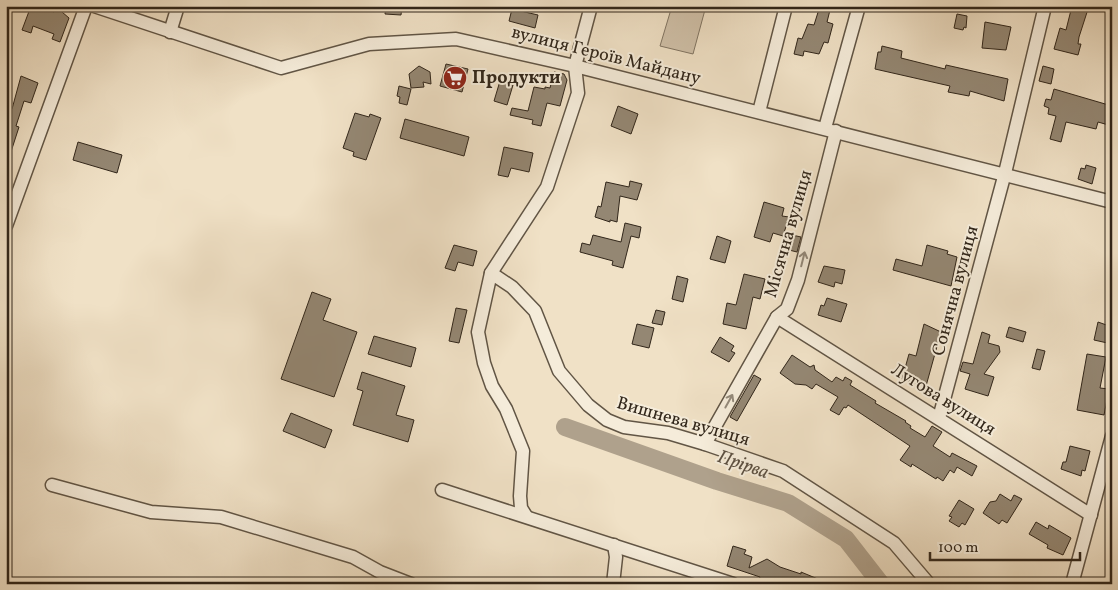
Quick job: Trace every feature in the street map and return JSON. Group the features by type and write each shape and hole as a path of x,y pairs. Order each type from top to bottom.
{"street":[{"path":"6,226 86,6"},
{"name":"вулиця Героїв Майдану","path":"94,6 282,68 369,44 456,39 575,66 1005,173 1112,202"},
{"path":"170,32 178,6"},
{"path":"526,516 521,508 520,496 523,451 506,409 492,386 484,363 478,332 491,273 547,187 578,94 575,66 591,6"},
{"path":"759,112 786,6"},
{"name":"Місячна вулиця","path":"705,444 777,316 787,309 798,280 859,6"},
{"name":"Сонячна вулиця","path":"939,418 1005,173 1045,6"},
{"name":"Вишнева вулиця","path":"491,273 512,287 535,311 559,371 588,405 607,420 624,427 668,433 783,471 894,543 929,584"},
{"name":"Лугова вулиця","path":"777,316 1091,515"},
{"path":"1072,584 1112,436"},
{"path":"52,485 151,512 221,517 353,557 380,572 410,584"},
{"path":"442,490 733,584"},
{"path":"613,584 616,557 614,545"}],"shaded area":[{"path":"672,6 706,6 693,54 660,46"}],"building":[{"path":"31,6 39,6 54,12 56,6 65,6 62,12 69,18 60,42 52,39 54,34 33,26 31,33 22,30"},
{"path":"386,6 402,6 401,15 385,14"},
{"path":"820,6 831,6 827,22 833,24 828,43 824,42 819,54 804,51 803,56 794,54 798,38 802,39 808,24 814,25"},
{"path":"1072,6 1089,6 1079,37 1078,44 1081,44 1078,55 1054,49 1060,28 1066,30"},
{"path":"512,9 538,15 535,28 509,21"},
{"path":"957,14 967,16 966,28 964,27 963,30 954,28"},
{"path":"985,22 1011,27 1006,50 982,48"},
{"path":"882,46 902,51 901,58 945,69 946,65 1008,79 1004,101 970,91 969,96 948,92 950,86 875,69 878,52 881,52"},
{"path":"446,64 468,69 462,92 440,86"},
{"path":"419,66 430,72 431,84 423,82 424,87 411,88 409,74"},
{"path":"1043,66 1054,69 1051,84 1039,81"},
{"path":"554,72 564,74 567,80 560,106 547,103 541,126 532,124 533,120 510,115 512,108 528,111 534,87 550,88"},
{"path":"21,76 38,83 31,103 24,101 16,126 19,127 8,161 6,113 8,108 12,109"},
{"path":"500,81 513,85 507,105 494,101"},
{"path":"399,86 411,89 407,105 399,103 400,97 397,96"},
{"path":"1054,89 1112,106 1112,126 1098,122 1096,129 1066,122 1061,142 1050,139 1056,116 1048,114 1049,108 1044,106 1046,99 1051,100"},
{"path":"618,106 638,114 631,134 611,126"},
{"path":"355,113 369,117 370,114 381,118 366,160 353,156 354,152 343,148"},
{"path":"405,119 469,137 464,156 400,138"},
{"path":"78,142 122,155 117,173 73,160"},
{"path":"504,147 533,153 529,172 511,168 508,177 498,175"},
{"path":"1086,165 1096,168 1092,184 1078,179 1081,168 1085,169"},
{"path":"630,181 642,184 637,200 620,196 617,222 610,220 610,222 595,217 598,206 601,207 606,182 629,187"},
{"path":"764,202 784,208 782,216 789,217 783,236 773,233 770,242 754,237"},
{"path":"625,223 641,227 639,238 631,236 623,268 612,265 613,261 580,252 582,243 590,245 593,235 621,242"},
{"path":"792,235 801,237 797,252 789,250"},
{"path":"717,236 731,241 725,263 710,259"},
{"path":"454,245 477,251 473,266 458,262 455,271 445,268"},
{"path":"927,245 948,251 947,254 957,257 951,286 893,270 896,259 922,266"},
{"path":"824,266 845,270 842,284 835,282 834,287 818,282"},
{"path":"744,274 765,279 760,299 753,297 746,329 723,324 727,303 736,305"},
{"path":"677,276 688,279 683,302 672,299"},
{"path":"312,292 331,299 323,320 357,332 334,397 281,379"},
{"path":"827,298 847,304 841,322 818,315 821,305 824,306"},
{"path":"456,308 467,310 459,343 449,341"},
{"path":"656,310 665,312 662,325 652,323"},
{"path":"1098,322 1112,327 1112,344 1094,340"},
{"path":"637,324 654,328 649,348 632,344"},
{"path":"924,324 941,332 926,386 902,379 909,354 916,356"},
{"path":"1009,327 1026,332 1023,342 1006,337"},
{"path":"982,332 990,335 988,343 999,346 1000,352 984,374 994,377 988,396 965,389 970,374 960,371 963,362 973,364"},
{"path":"374,336 416,348 411,367 368,354"},
{"path":"720,337 734,346 731,351 735,353 729,362 711,352"},
{"path":"1037,349 1045,351 1040,370 1032,368"},
{"path":"1087,354 1106,357 1100,388 1109,389 1104,415 1077,410"},
{"path":"792,355 810,367 814,365 815,370 832,382 836,377 843,381 845,377 852,381 850,385 876,401 875,403 906,421 911,426 910,428 925,437 932,426 942,432 933,446 950,457 952,453 977,466 972,476 957,467 954,473 950,470 943,481 937,477 936,479 912,464 911,467 900,460 910,446 848,405 846,408 844,407 839,415 830,410 838,397 816,384 812,389 806,385 795,384 780,373"},
{"path":"362,372 405,386 396,415 414,420 408,442 353,425 363,391 357,389"},
{"path":"754,375 761,379 737,421 730,417"},
{"path":"291,413 332,430 325,448 283,431"},
{"path":"1070,446 1090,451 1085,471 1082,470 1081,476 1061,469 1063,462 1066,462"},
{"path":"1000,494 1011,501 1014,495 1022,499 1007,523 1002,520 999,524 983,513 990,502 996,501"},
{"path":"959,500 974,509 965,525 962,523 959,527 949,521 952,517 949,516"},
{"path":"1036,522 1048,529 1049,525 1071,538 1063,555 1047,548 1048,545 1029,534"},
{"path":"733,546 746,550 744,554 752,557 749,568 767,559 780,567 801,574 801,572 830,584 758,582 760,577 727,566"}],"waterway":[{"name":"Прірва","path":"565,427 717,481 788,503 846,539 881,584"}],"place":[{"name":"Продукти","path":"455,78"}]}
